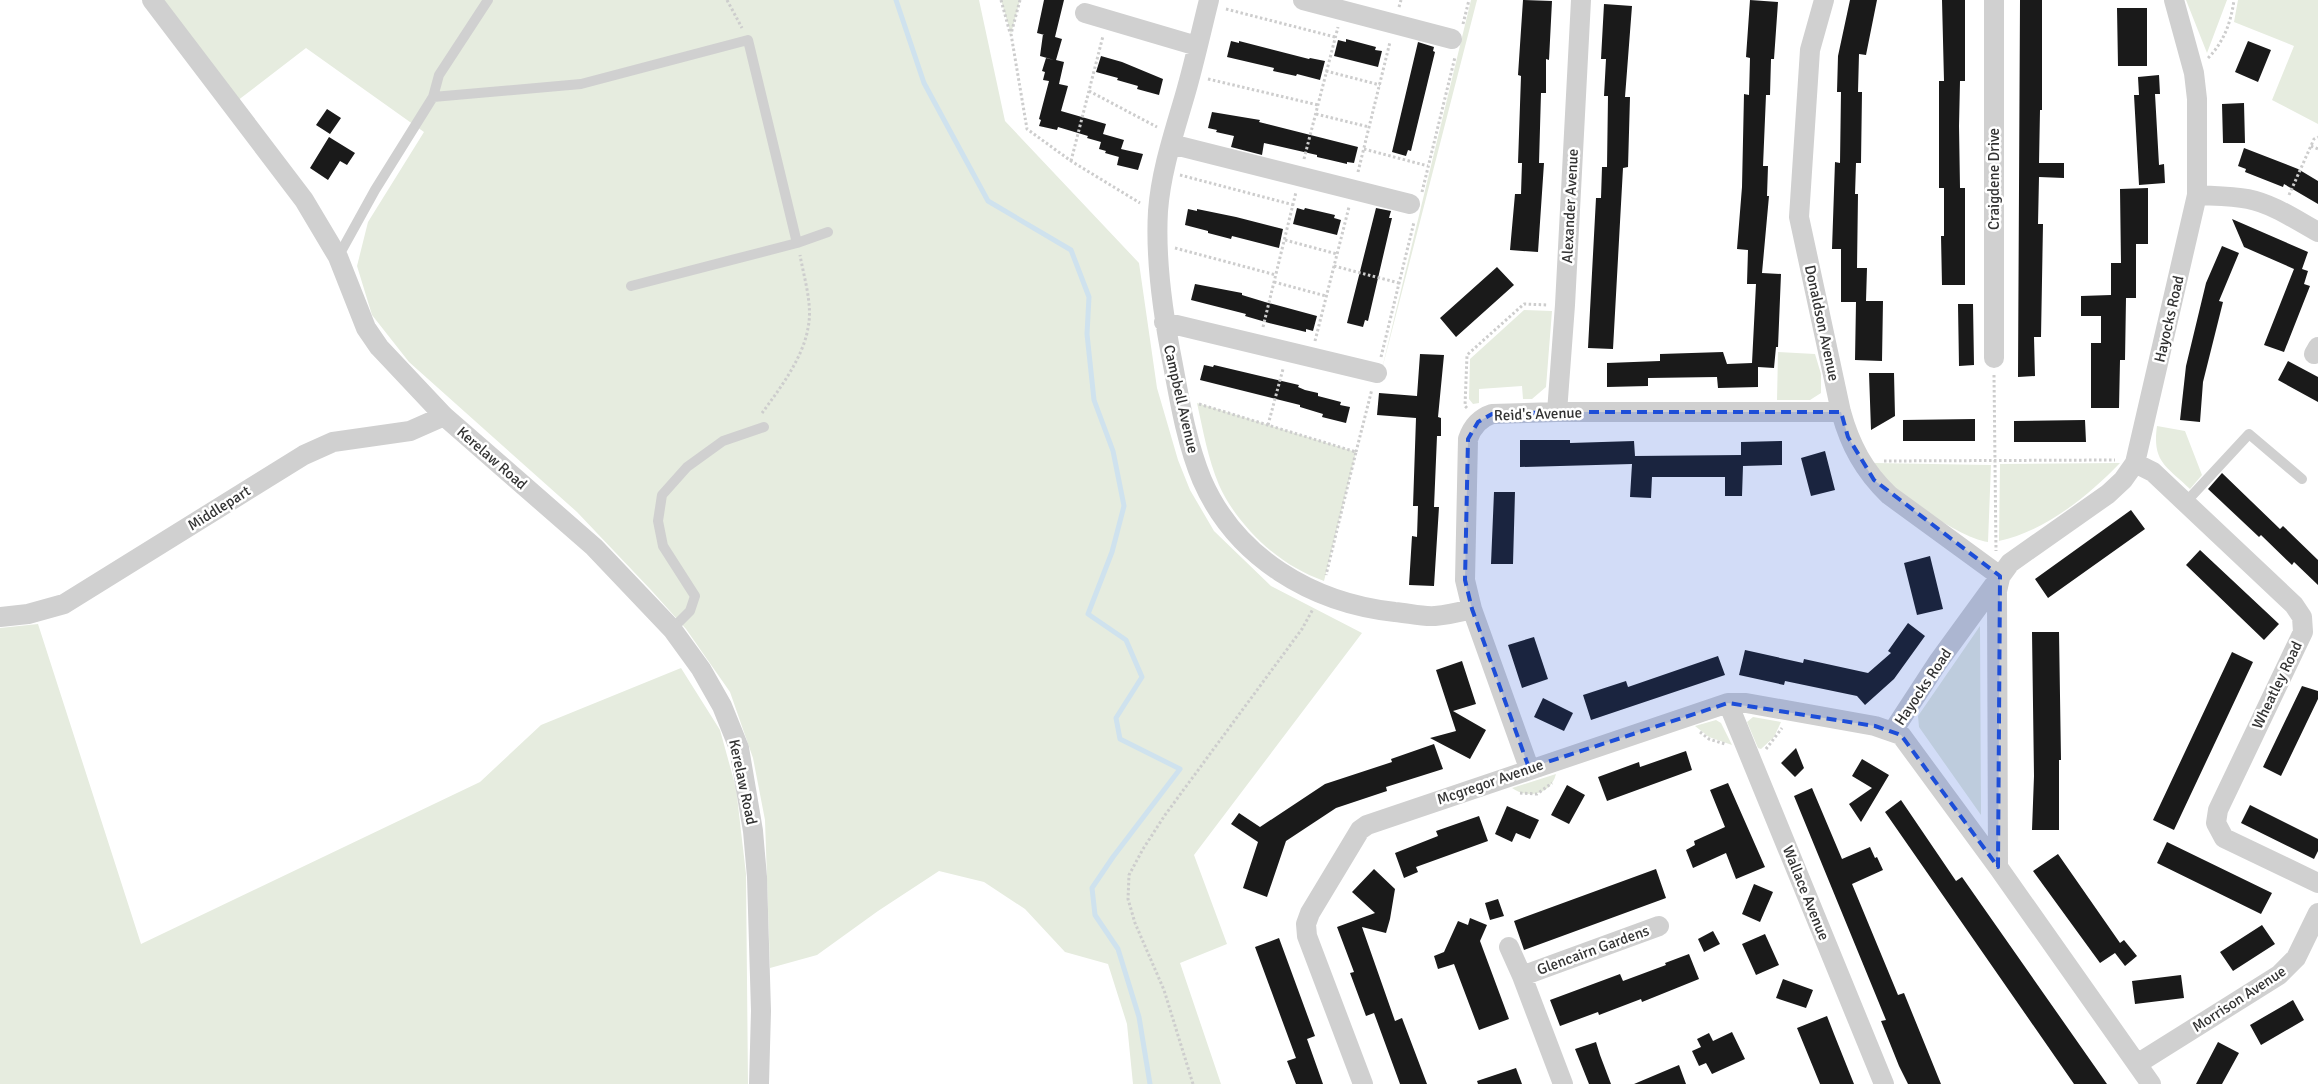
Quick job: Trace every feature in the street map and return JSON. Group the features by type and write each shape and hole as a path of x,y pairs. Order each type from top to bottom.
{"street":[{"name":"Kerelaw Road","path":"152,0 304,200 338,256 366,328 379,347 444,416 594,547 672,629 702,669 722,706 739,748 746,785 757,877 762,1011 759,1084"},
{"path":"1303,0 1456,40"},
{"name":"Alexander Avenue","path":"1557,412 1565,306 1581,0"},
{"name":"Donaldson Avenue","path":"1824,0 1810,50 1800,217 1840,412 1848,437 1860,460 1874,480 1889,495 2000,576"},
{"name":"Craigdene Drive","path":"1994,0 1994,358"},
{"name":"Hayocks Road","path":"2151,1084 1907,741 1893,731 1938,662 2015,558 2108,494 2123,480 2135,463 2197,195 2199,148 2194,73 2174,0"},
{"name":"Campbell Avenue","path":"1209,2 1172,139 1158,213 1164,322 1179,398 1192,451 1202,480 1236,536 1262,560 1321,595 1343,603 1381,611 1433,616 1472,610"},
{"path":"1085,13 1197,46"},
{"path":"1172,139 1300,177 1415,206"},
{"path":"2197,195 2246,198 2282,212 2318,232"},
{"path":"1164,322 1377,373"},
{"name":"Reid's Avenue","path":"1529,768 1472,610 1465,580 1468,439 1478,422 1492,414 1557,412 1840,412"},
{"name":"Middlepart","path":"0,617 28,614 64,604 304,455 333,442 410,431 444,416"},
{"name":"Wheatley Road","path":"2135,463 2152,472 2294,605 2303,622 2303,632 2218,810 2216,823 2224,838 2318,883"},
{"path":"1998,867 1997,591 2000,576"},
{"name":"Mcgregor Avenue","path":"1363,1084 1307,936 1306,924 1310,913 1355,836 1367,825 1529,768 1728,703 1746,703 1875,726 1893,731"},
{"name":"Wallace Avenue","path":"1728,703 1884,1084"},
{"name":"Morrison Avenue","path":"2137,1064 2279,975 2296,958 2318,913"},
{"name":"Glencairn Gardens","path":"1562,1084 1522,976 1659,926"},
{"path":"1509,947 1522,976"}],"lane":[{"path":"338,256 375,190 433,97 439,75 488,0"},
{"path":"433,97 581,84 748,40 798,243"},
{"path":"631,286 798,243 828,232"},
{"path":"672,629 690,611 695,596 663,546 658,521 662,495 687,467 722,441 750,430 764,427"},
{"path":"2185,503 2249,434 2302,479"}],"path":[{"path":"727,0 748,40"},
{"path":"1001,0 1011,34 1026,129 1071,161 1158,213"},
{"path":"1011,34 1020,0"},
{"path":"1193,1084 1164,990 1135,923 1128,899 1130,875 1143,849 1165,815 1302,628 1321,595 1399,284 1415,206 1428,166 1456,40 1469,0"},
{"path":"2194,73 2217,50 2226,32 2234,0"},
{"path":"1209,2 1335,37"},
{"path":"1258,344 1342,10"},
{"path":"1071,161 1108,19"},
{"path":"1311,356 1394,24"},
{"path":"1326,71 1380,85"},
{"path":"1190,75 1318,104"},
{"path":"1089,91 1172,139"},
{"path":"1316,114 1369,127"},
{"path":"2282,212 2314,139 2318,137"},
{"path":"2311,146 2318,150"},
{"path":"1364,149 1428,166"},
{"path":"1165,171 1294,205"},
{"path":"1285,240 1337,254"},
{"path":"750,430 796,362 808,329 809,305 798,243"},
{"path":"1159,244 1276,275"},
{"path":"1334,266 1399,284"},
{"path":"1274,282 1326,296"},
{"path":"1478,422 1465,406 1467,355 1524,304 1565,306"},
{"path":"1268,425 1288,352"},
{"path":"1994,358 1995,546 2000,576"},
{"path":"1179,398 1356,452"},
{"path":"1860,460 2122,460 2135,463"},
{"path":"1685,717 1709,739 1748,751 1765,750 1776,738 1783,726 1786,710"}],"highlighted area":[{"path":"1557,412 1841,412 1848,437 1874,480 2000,576 1998,867 1901,735 1875,726 1728,703 1529,768 1472,609 1465,580 1468,439 1478,422 1492,414"}],"shaded area":[{"path":"160,0 979,0 1005,121 1139,263 1157,388 1178,460 1190,490 1214,531 1271,586 1362,633 1194,855 1227,944 1180,963 1221,1084 1133,1084 1127,1024 1108,964 1065,952 1025,909 984,882 939,871 878,911 817,955 770,968 765,820 753,758 730,692 686,629 577,512 409,362 372,315 357,266 368,222 424,132 306,48 237,101"},
{"path":"1001,0 1020,0 1011,34"},
{"path":"1471,0 1477,0 1380,377"},
{"path":"2186,0 2227,0 2207,53"},
{"path":"2238,0 2318,0 2318,124 2272,100 2294,46 2234,22"},
{"path":"1524,310 1552,311 1546,387 1532,399 1523,399 1522,386 1479,389 1479,403 1473,404 1469,399 1470,359"},
{"path":"1778,352 1815,354 1821,374 1821,393 1810,400 1777,400"},
{"path":"1197,403 1356,452 1324,581 1284,561 1262,543 1241,521 1225,497 1215,475"},
{"path":"2157,426 2185,431 2202,475 2190,489 2168,468 2159,456 2156,438"},
{"path":"1874,463 1991,465 1988,542 1966,535 1925,511 1891,484"},
{"path":"2120,463 2094,488 2049,521 2016,536 1999,541 2000,464"},
{"path":"38,624 141,944 480,782 541,725 681,668 720,730 736,788 746,874 748,1084 0,1084 0,628"},
{"path":"1980,626 1981,815 1919,727 1918,716"},
{"path":"1753,717 1781,722 1774,737 1761,749 1758,748 1747,722"},
{"path":"1716,720 1721,723 1732,745 1709,737 1695,726"},
{"path":"1556,774 1549,787 1538,793 1524,793 1512,788"}],"building":[{"path":"1044,0 1064,0 1055,37 1062,39 1056,60 1064,62 1059,84 1068,86 1061,111 1106,124 1103,134 1124,140 1121,149 1143,154 1138,170 1117,165 1119,157 1099,149 1101,142 1087,138 1088,136 1058,127 1057,130 1039,126 1041,120 1039,119 1049,81 1043,80 1045,72 1042,71 1046,58 1054,60 1040,56 1043,35 1037,33"},
{"path":"1523,0 1552,1 1549,60 1546,59 1546,93 1541,93 1539,163 1544,163 1538,252 1510,250 1515,194 1521,194 1522,163 1518,163 1521,76 1518,75"},
{"path":"1750,0 1778,2 1774,59 1771,59 1770,95 1766,95 1763,166 1768,166 1767,196 1769,196 1762,273 1781,274 1778,347 1776,347 1774,368 1758,367 1758,387 1718,388 1717,377 1648,378 1648,386 1607,387 1607,363 1660,361 1660,354 1723,352 1727,364 1752,363 1756,284 1747,284 1748,250 1737,249 1742,187 1744,94 1749,95 1750,58 1746,57"},
{"path":"1850,0 1877,0 1866,55 1859,54 1858,92 1862,92 1861,163 1856,163 1855,194 1858,194 1857,268 1867,268 1866,301 1883,301 1882,361 1855,360 1856,302 1841,302 1841,249 1832,249 1835,162 1840,163 1841,92 1837,92 1838,56"},
{"path":"1942,0 1965,0 1965,81 1960,81 1959,126 1960,188 1965,188 1965,285 1942,285 1941,236 1944,236 1944,188 1939,188 1939,81 1944,81"},
{"path":"2020,0 2042,0 2042,110 2040,110 2039,163 2064,163 2064,178 2039,177 2038,224 2043,224 2041,337 2034,337 2035,376 2018,377"},
{"path":"1604,4 1632,6 1625,97 1630,97 1628,167 1623,168 1613,349 1588,348 1596,198 1601,198 1602,167 1607,167 1608,96 1604,96 1606,59 1601,59"},
{"path":"2117,8 2147,8 2147,66 2118,66"},
{"path":"1346,39 1376,47 1375,50 1382,51 1378,67 1334,56 1338,40 1346,42"},
{"path":"1231,41 1239,43 1239,41 1309,59 1325,61 1320,80 1297,74 1296,76 1273,71 1274,68 1227,57"},
{"path":"2248,41 2271,50 2258,82 2235,72"},
{"path":"1418,42 1434,47 1433,51 1435,52 1411,151 1408,150 1406,156 1392,152"},
{"path":"1101,56 1122,62 1163,79 1159,95 1137,89 1138,86 1117,80 1118,78 1096,72"},
{"path":"2159,75 2160,94 2155,94 2159,165 2164,164 2165,183 2139,185 2134,95 2139,95 2138,77"},
{"path":"2244,103 2245,143 2223,143 2222,104"},
{"path":"327,109 341,118 330,134 316,125"},
{"path":"1212,112 1260,120 1259,122 1358,147 1354,163 1347,162 1347,164 1264,143 1262,155 1231,147 1234,136 1208,128"},
{"path":"329,137 355,153 347,165 340,161 328,180 310,168"},
{"path":"2244,148 2298,169 2318,181 2318,204 2284,184 2283,187 2245,172 2246,169 2238,166"},
{"path":"2148,188 2148,244 2136,244 2136,298 2126,298 2125,360 2120,360 2119,408 2091,408 2091,343 2101,343 2101,316 2081,316 2081,296 2111,295 2111,263 2121,263 2120,189"},
{"path":"1297,208 1335,215 1334,218 1341,220 1337,235 1293,224"},
{"path":"1376,208 1391,211 1389,218 1392,218 1368,321 1365,320 1363,327 1347,323"},
{"path":"1188,209 1236,217 1283,229 1279,248 1232,236 1231,239 1185,225"},
{"path":"2232,219 2308,252 2302,269 2308,271 2304,284 2310,286 2284,352 2264,345 2294,269 2244,247"},
{"path":"2222,246 2239,253 2219,301 2223,302 2203,382 2200,422 2180,420 2186,366 2206,283"},
{"path":"1497,267 1514,285 1456,337 1440,318"},
{"path":"1195,284 1242,293 1242,295 1317,316 1313,331 1306,329 1306,332 1269,323 1245,316 1246,314 1191,300"},
{"path":"1958,304 1973,304 1974,365 1959,366"},
{"path":"1420,354 1444,355 1438,417 1441,418 1441,436 1437,436 1434,507 1439,507 1434,586 1409,585 1412,536 1417,537 1418,506 1413,506 1416,418 1377,415 1379,393 1417,396"},
{"path":"2288,361 2318,377 2318,402 2278,380"},
{"path":"1204,365 1213,367 1214,365 1299,385 1298,387 1305,390 1318,393 1318,396 1341,402 1340,405 1350,407 1346,423 1322,417 1323,414 1300,407 1300,405 1200,380"},
{"path":"1869,373 1894,373 1895,416 1871,430"},
{"path":"1975,419 1975,441 1903,441 1903,420"},
{"path":"2085,420 2086,442 2014,442 2014,421"},
{"path":"1520,440 1570,440 1570,443 1634,441 1635,456 1741,455 1741,442 1782,441 1782,465 1743,466 1742,496 1725,496 1725,477 1652,477 1651,498 1630,497 1632,464 1520,467"},
{"path":"1825,451 1835,490 1811,496 1801,458"},
{"path":"2222,473 2280,529 2283,526 2318,560 2318,585 2294,562 2292,565 2261,535 2259,537 2208,489"},
{"path":"1494,492 1515,492 1513,564 1491,564"},
{"path":"2131,510 2145,529 2048,598 2035,579"},
{"path":"2200,550 2279,624 2264,640 2186,565"},
{"path":"1930,556 1943,609 1917,615 1904,563"},
{"path":"1908,623 1925,636 1894,679 1865,705 1857,696 1785,681 1784,685 1739,675 1745,650 1803,663 1804,659 1868,673 1891,653 1888,651"},
{"path":"2032,632 2059,632 2061,760 2059,760 2059,830 2032,830 2034,776"},
{"path":"1534,637 1548,679 1522,688 1508,645"},
{"path":"2232,652 2253,662 2174,830 2153,820"},
{"path":"1718,656 1725,675 1591,720 1583,695 1626,681 1628,687"},
{"path":"1462,661 1476,704 1453,711 1486,730 1470,759 1430,738 1456,731 1436,670"},
{"path":"2302,686 2318,691 2318,699 2281,776 2263,767"},
{"path":"1543,698 1573,713 1564,731 1534,717"},
{"path":"1434,744 1443,769 1386,787 1387,791 1336,808 1286,841 1267,897 1243,888 1258,842 1231,824 1239,813 1260,827 1325,784 1392,762 1391,759"},
{"path":"1796,748 1804,768 1795,777 1781,763"},
{"path":"1686,751 1692,770 1607,801 1598,777 1639,762 1640,767"},
{"path":"1862,759 1889,775 1861,822 1849,804 1872,788 1852,776"},
{"path":"1728,783 1765,867 1736,879 1726,853 1693,868 1686,850 1695,845 1694,841 1725,827 1710,790"},
{"path":"1567,785 1585,795 1569,824 1551,815"},
{"path":"1812,788 1842,859 1870,847 1883,870 1852,884 1898,995 1904,993 1941,1084 1908,1084 1899,1066 1881,1021 1886,1020 1794,796"},
{"path":"1901,800 1956,881 1962,877 2107,1084 2074,1084 1885,812"},
{"path":"2250,805 2318,839 2318,851 2314,859 2241,823"},
{"path":"1507,806 1539,820 1530,839 1516,833 1512,842 1495,834"},
{"path":"1479,816 1488,841 1416,867 1418,872 1404,878 1395,853 1438,836 1436,831"},
{"path":"2167,842 2272,893 2261,914 2157,863"},
{"path":"2058,854 2120,943 2124,940 2137,956 2125,966 2115,953 2100,963 2033,871"},
{"path":"1374,869 1395,889 1390,919 1386,933 1362,927 1395,1021 1402,1018 1427,1084 1400,1084 1374,1013 1366,1016 1350,973 1354,972 1337,927 1375,913 1352,892"},
{"path":"1656,869 1666,898 1524,950 1514,921"},
{"path":"1754,884 1773,892 1760,922 1742,914"},
{"path":"1498,899 1504,916 1490,920 1485,903"},
{"path":"1470,918 1487,925 1480,941 1509,1019 1479,1030 1454,964 1438,969 1434,956 1444,952 1458,921 1468,925"},
{"path":"2262,925 2275,944 2233,971 2220,952"},
{"path":"1713,931 1720,944 1704,952 1698,939"},
{"path":"1765,934 1779,965 1756,975 1742,944"},
{"path":"1279,938 1315,1036 1307,1039 1323,1084 1296,1084 1287,1061 1296,1058 1255,947"},
{"path":"1689,954 1699,979 1642,1002 1641,999 1599,1015 1598,1012 1560,1026 1550,1000 1620,974 1623,981"},
{"path":"2181,975 2184,998 2135,1004 2132,981"},
{"path":"1783,979 1813,990 1806,1008 1776,998"},
{"path":"2293,1000 2304,1020 2261,1045 2250,1025"},
{"path":"1827,1016 1854,1084 1820,1084 1797,1028"},
{"path":"1732,1032 1745,1059 1712,1074 1706,1063 1699,1066 1692,1051 1701,1047 1697,1039 1709,1033 1713,1041"},
{"path":"1596,1042 1611,1084 1589,1084 1575,1049"},
{"path":"2218,1042 2239,1053 2222,1084 2196,1084"},
{"path":"1679,1065 1686,1084 1634,1084"},
{"path":"1516,1068 1522,1084 1478,1084 1477,1081"}],"waterway":[{"path":"896,0 924,83 988,201 1071,250 1089,297 1087,334 1094,400 1113,451 1124,506 1112,552 1088,614 1126,640 1142,677 1116,718 1120,739 1180,769 1113,857 1092,888 1095,915 1118,949 1139,1017 1150,1084"}]}
